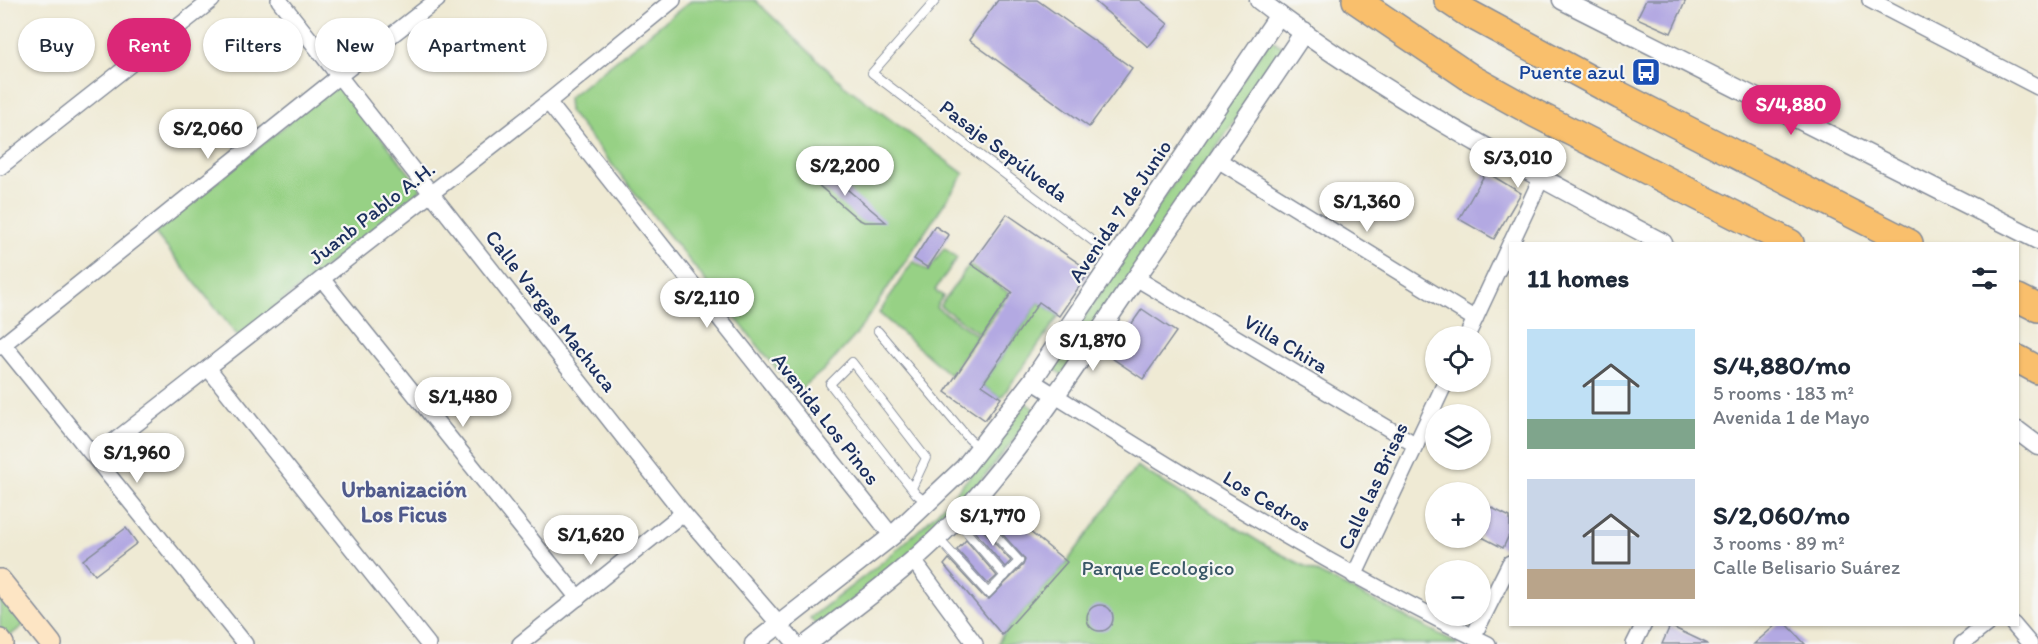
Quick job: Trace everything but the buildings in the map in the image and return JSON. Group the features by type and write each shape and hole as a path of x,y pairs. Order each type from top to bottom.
{"highway":[{"path":"1356,0 1471,78 1536,114 1788,242"},
{"path":"1448,0 1621,96 1908,242"},
{"path":"2019,299 2038,309"},
{"path":"2019,360 2038,370"}],"main road":[{"path":"0,580 51,644"},
{"path":"0,640 3,644"}],"street":[{"path":"0,167 212,0"},
{"name":"Calle Vargas Machuca","path":"279,0 683,513 796,644"},
{"path":"245,644 2,345 437,0"},
{"name":"Juanb Pablo A.H.","path":"94,457 548,102 673,0"},
{"path":"1259,0 1408,102 1480,146 1661,242"},
{"path":"1562,0 2038,240"},
{"path":"1870,0 2038,87"},
{"name":"Avenida 7 de Junio","path":"754,644 892,536 964,468 1032,381 1279,15"},
{"path":"807,644 914,561 956,520 998,472 1055,396 1304,32"},
{"name":"Avenida Los Pinos","path":"548,102 892,536"},
{"path":"1218,160 1475,319"},
{"path":"1511,242 1541,179"},
{"path":"1472,326 1509,247"},
{"name":"Villa Chira","path":"1136,278 1416,445"},
{"path":"322,279 578,598"},
{"path":"208,368 428,644"},
{"name":"Los Cedros","path":"1032,381 1265,526 1354,576 1488,644"},
{"name":"Calle las Brisas","path":"1354,576 1441,392"},
{"path":"2019,431 2038,446"},
{"path":"520,644 683,513"},
{"path":"914,561 975,644"},
{"path":"1473,637 1509,565"},
{"path":"1634,644 1643,626"},
{"path":"1962,644 1984,626"},
{"path":"2015,626 2030,644"}],"lane":[{"name":"Pasaje Sepúlveda","path":"936,0 872,73 1115,258"},
{"path":"878,332 969,439 980,448"},
{"path":"912,488 926,458 852,362 830,384 912,488 927,503"},
{"path":"938,538 988,593 1005,576 1019,561 969,506"},
{"path":"956,520 1005,576"}],"green space":[{"path":"692,0 755,0 844,85 964,174 856,335 826,368 796,393 569,111 568,98"},
{"path":"1270,39 1283,47 1062,375 1051,367"},
{"path":"338,82 421,188 417,195 238,336 155,233"},
{"path":"944,248 957,258 935,290 943,296 936,307 978,336 950,375 879,313 913,261 928,271"},
{"path":"969,265 1009,293 980,334 940,306"},
{"path":"1039,302 1059,316 1001,398 982,385"},
{"path":"1026,403 1036,410 966,498 907,557 818,627 810,618 886,559 927,523 972,474"},
{"name":"Parque Ecologico","path":"1137,466 1271,549 1459,644 998,644 1002,635 1067,562"},
{"path":"0,592 25,624 7,638 0,630"}],"place":[{"name":"Puente azul","path":"1646,72"}],"district":[{"name":"Urbanización Los Ficus","path":"404,502"}]}
